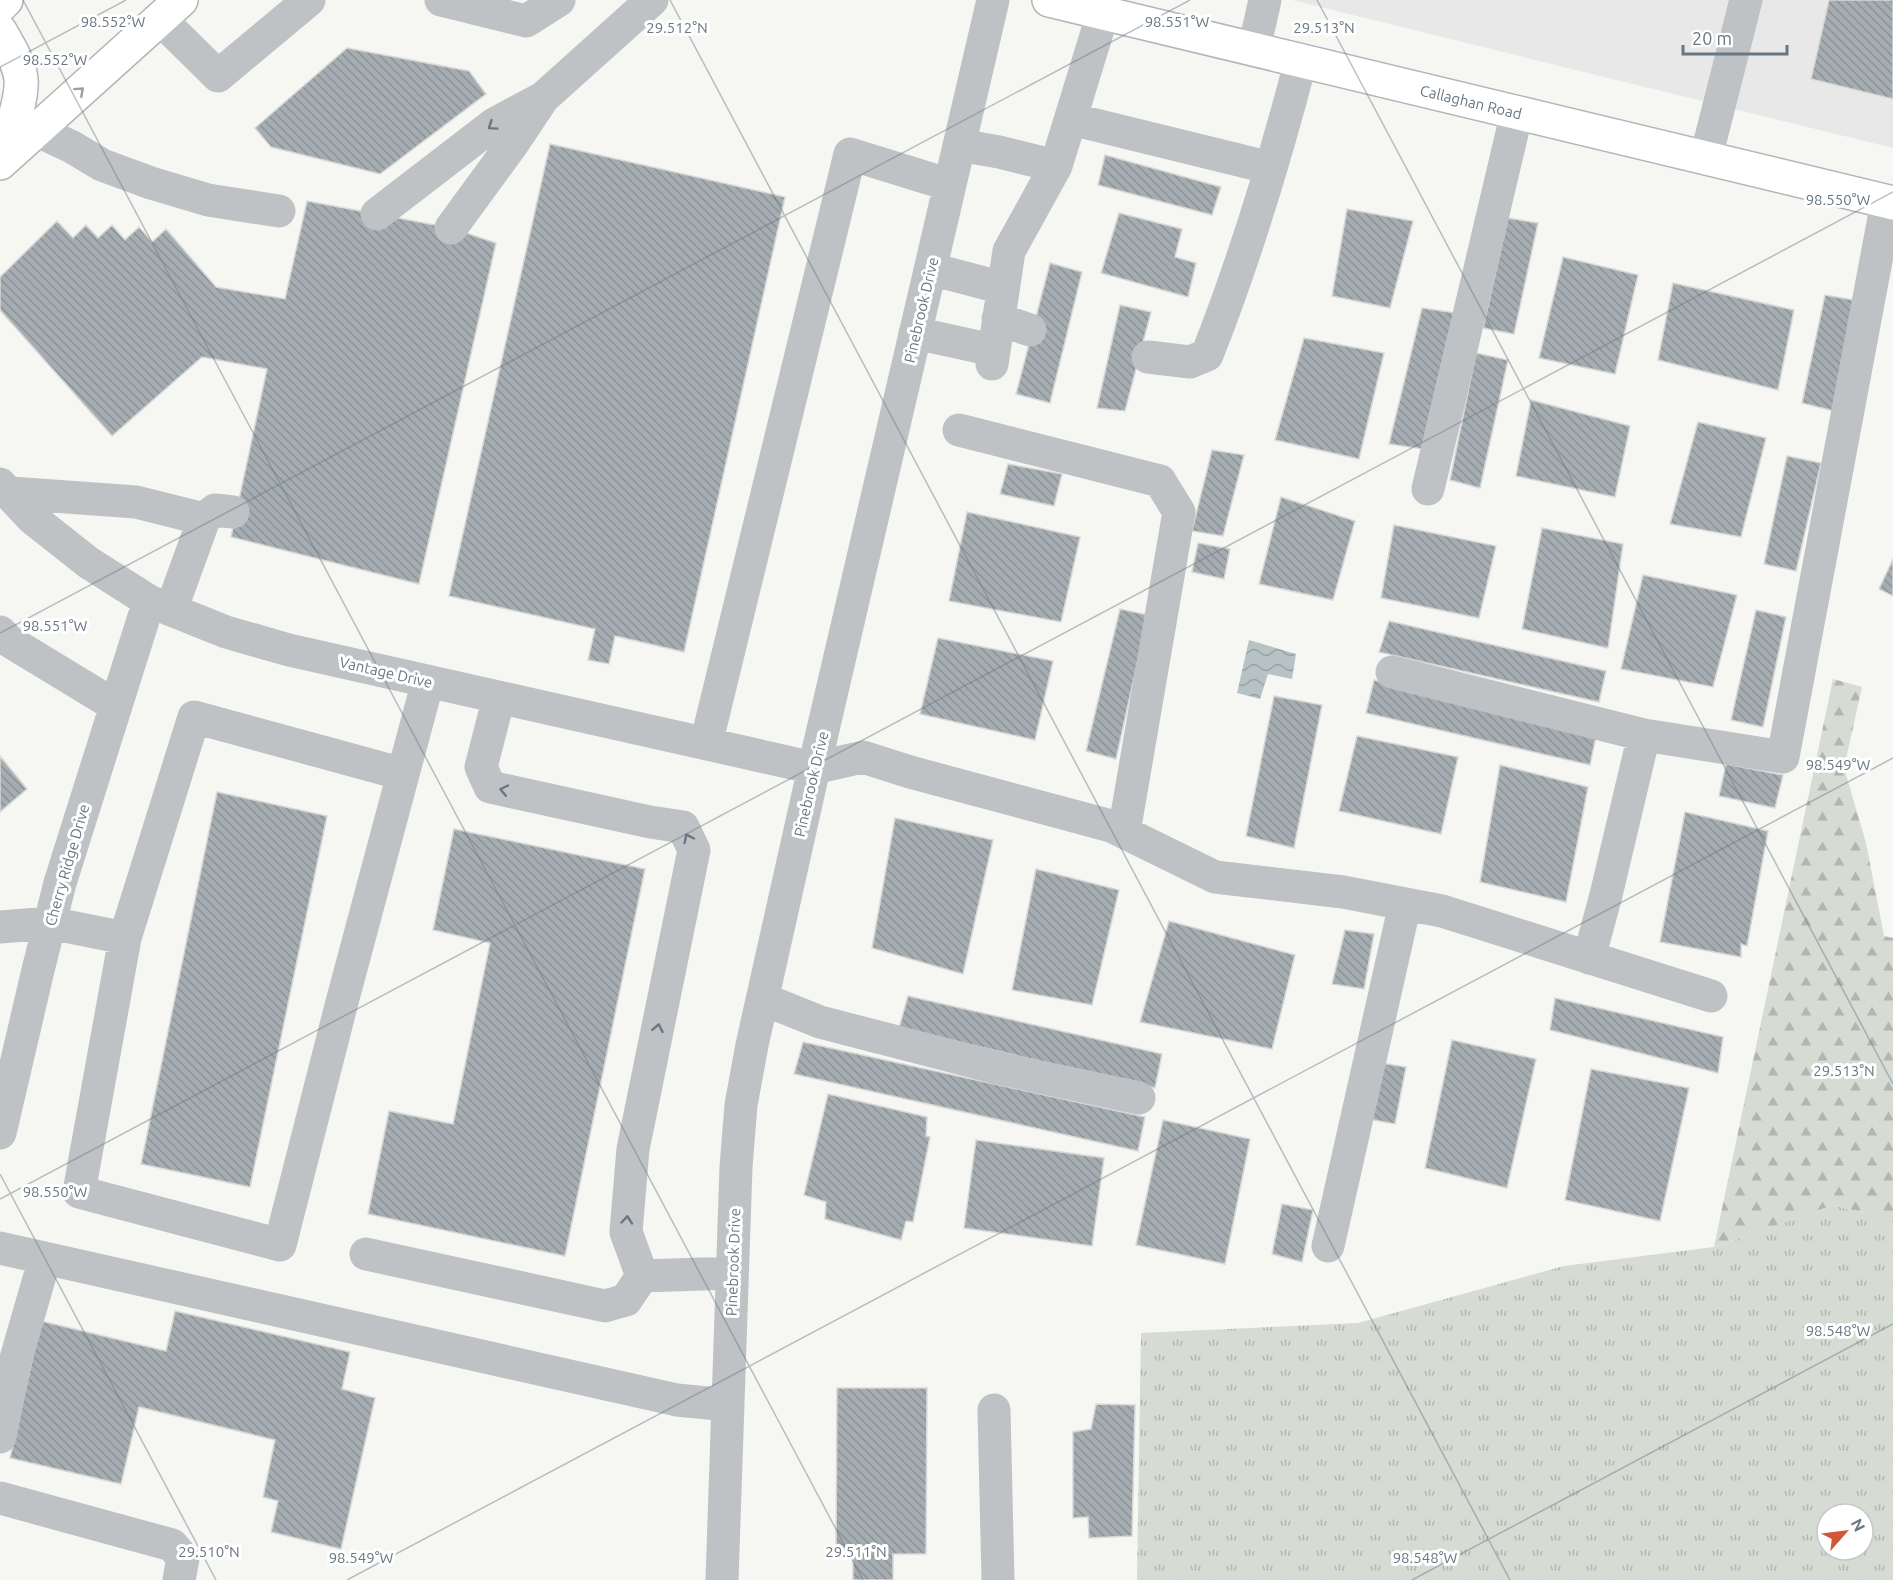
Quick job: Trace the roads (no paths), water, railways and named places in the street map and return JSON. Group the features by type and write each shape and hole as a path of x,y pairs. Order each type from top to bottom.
{"main road":[{"path":"0,6 6,0"},
{"name":"Callaghan Road","path":"1049,0 1890,203"},
{"path":"1,162 170,9"},
{"path":"0,31 10,48 21,79 18,103 1,162"}],"street":[{"path":"170,9 218,76 309,0"},
{"path":"441,0 526,21 559,0"},
{"path":"377,214 494,124 543,98 652,0"},
{"name":"Pinebrook Drive","path":"722,1580 732,1273 741,1106 814,768 993,0"},
{"path":"1254,49 1265,0"},
{"path":"1706,157 1746,0"},
{"path":"997,330 1009,251 1056,166 1103,13"},
{"path":"1148,357 1190,362 1207,355 1228,303 1272,168 1301,60"},
{"path":"451,228 543,98"},
{"path":"1428,489 1516,112"},
{"path":"1071,118 1272,168"},
{"path":"36,130 72,147 102,165 151,183 208,200 279,211"},
{"path":"959,145 1056,166"},
{"path":"706,744 850,154 950,185"},
{"path":"1392,672 1644,735 1783,757 1890,203"},
{"path":"930,269 997,330"},
{"path":"915,333 1030,330"},
{"path":"959,430 1160,481 1179,512 1124,832"},
{"name":"Vantage Drive","path":"5,488 32,518 88,563 160,606 226,632 268,644 814,768"},
{"name":"Cherry Ridge Drive","path":"0,1133 60,883 116,706 160,606 219,516 136,502 5,488"},
{"path":"0,632 9,641 116,706"},
{"path":"403,774 194,717 125,938 79,1192 280,1245 428,681"},
{"path":"499,697 481,767 490,787 650,822 683,827 694,850 633,1149 626,1232 642,1276"},
{"path":"1589,958 1644,735"},
{"path":"814,768 863,757 910,772 1111,826 1215,877 1343,891 1442,912 1711,996"},
{"path":"1328,1245 1405,904"},
{"path":"0,927 50,923 125,938"},
{"path":"763,999 831,1024 998,1068 1138,1098"},
{"path":"0,1248 677,1400 728,1405"},
{"path":"366,1254 605,1306 626,1300 642,1276"},
{"path":"0,1437 15,1362 45,1258"},
{"path":"642,1276 732,1273"},
{"path":"994,1410 999,1580"},
{"path":"0,1498 172,1545 183,1558 179,1580"}],"water":[{"path":"1249,640 1296,654 1292,679 1268,674 1260,699 1237,693"}]}
